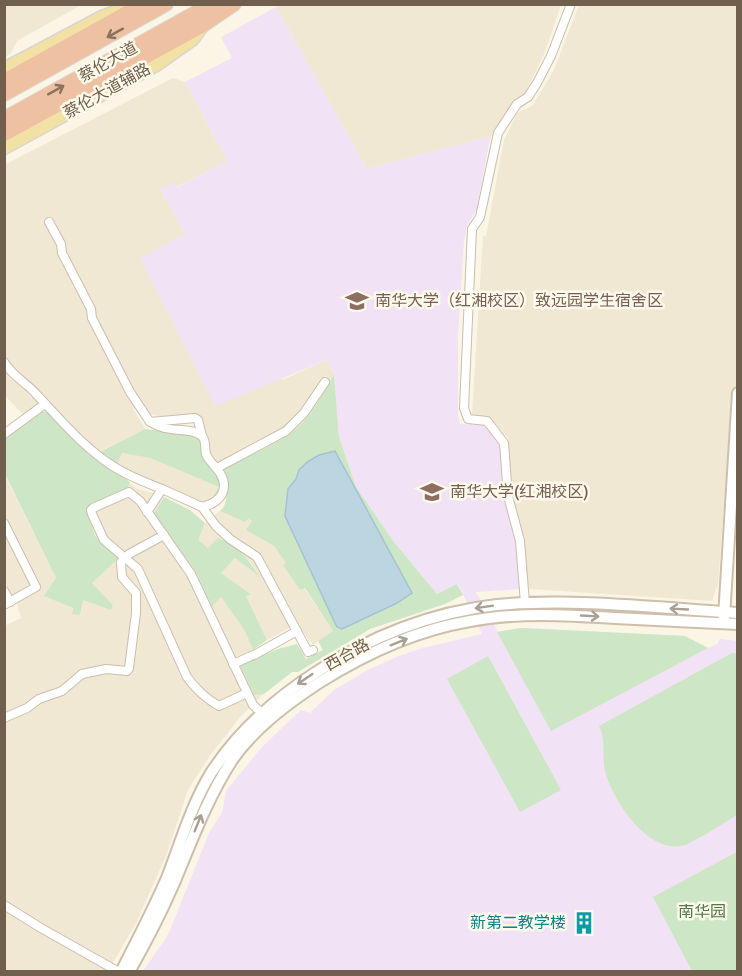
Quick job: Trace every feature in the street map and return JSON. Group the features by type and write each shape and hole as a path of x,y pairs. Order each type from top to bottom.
{"highway":[{"path":"4,81 143,4"},
{"name":"蔡伦大道","path":"4,94 166,4"},
{"name":"蔡伦大道","path":"4,118 212,4"},
{"path":"4,134 203,25 234,4"}],"main road":[{"path":"4,69 105,10 136,4"},
{"name":"蔡伦大道辅路","path":"4,148 156,65 193,39 203,25"},
{"path":"731,618 738,393"},
{"path":"731,618 738,490"},
{"name":"西合路","path":"120,972 157,901 191,811 202,789 228,750 266,717 300,682 365,643 443,615 525,603 572,604 731,618"},
{"name":"西合路","path":"129,972 164,907 200,817 234,758 266,717 369,654 404,639 468,621 506,616 731,618"}],"street":[{"path":"525,603 520,541 508,496 504,443 487,421 468,419 465,408 472,229 480,217 498,133 517,104 528,97 537,83 571,4"},
{"path":"49,222 91,309 92,318 130,392 150,422 164,428 195,432 202,436"},
{"path":"4,362 14,375 37,394 102,459 129,475 202,507 216,526 230,539 257,557 308,652 314,650"},
{"path":"217,468 286,431 304,413 326,382"},
{"path":"4,434 45,404"},
{"path":"150,422 195,418 198,420 206,443 206,455 217,468 223,481 223,495 210,506 202,507"},
{"path":"147,512 162,489"},
{"path":"247,693 219,706 197,690 187,677 138,569 104,540 91,510 129,492 140,501 190,574 253,705 266,717"},
{"path":"4,523 36,587 7,603 4,591"},
{"path":"4,718 27,708 39,699 62,691 82,674 106,669 127,671 136,613 136,593 122,578 121,562 129,554 164,535"},
{"path":"233,664 297,631"},
{"path":"4,904 41,928 120,972"}],"shaded area":[{"path":"5,4 81,5 17,41 11,53 5,57"},
{"path":"280,4 561,5 545,52 525,94 516,98 490,138 482,138 367,169 276,7"},
{"path":"579,5 737,5 738,422 730,427 718,584 712,601 529,589 512,497 508,438 489,417 472,415 483,236 486,236 504,140 517,113 532,106 553,72"},
{"name":"南华大学(红湘校区)","path":"276,7 367,169 482,138 490,138 477,209 467,226 464,241 458,335 458,416 460,424 486,425 501,448 505,496 510,523 518,542 521,589 476,592 498,632 521,628 685,636 708,648 717,644 720,639 737,641 737,971 143,971 168,935 209,833 222,813 226,791 262,747 301,710 310,713 334,690 366,671 423,648 482,634 458,584 437,594 394,542 356,487 339,437 334,374 327,360 215,406 140,258 185,234 160,189 173,182 177,187 227,161 185,82 232,58 221,37"},
{"path":"173,78 185,82 227,161 176,187 160,189 185,234 140,259 282,380 327,360 334,374 297,428 227,466 212,459 209,455 201,418 194,414 161,417 133,408 145,429 93,455 38,405 25,416 5,396 4,165"},
{"path":"122,453 150,458 219,487 209,502 203,503 117,464"},
{"path":"4,474 56,578 45,596 68,605 80,615 83,600 111,610 113,605 92,583 119,558 95,536 88,511 125,491 130,483 136,488 164,497 154,514 197,574 212,605 221,597 245,631 253,650 236,657 254,695 264,694 241,716 209,757 188,790 166,856 135,925 108,971 5,971 4,626 21,618 15,597 5,598"},
{"path":"220,511 245,522 248,519 252,521 247,530 274,546 287,563 284,565 300,590 304,588 333,631 313,645 297,624 267,640 246,596 250,593 221,573 235,558 258,574 251,563 229,541 208,548 197,540 205,523"}],"green space":[{"path":"334,374 339,437 356,487 394,542 437,594 457,584 463,595 445,604 370,629 298,672 292,672 264,694 254,695 240,665 278,649 297,644 306,659 323,650 318,641 333,631 305,588 300,590 283,565 286,563 274,546 246,530 252,521 248,519 245,522 220,511 226,497 224,470 227,466 273,444 297,428 313,410"},
{"path":"42,412 47,412 104,465 126,478 130,483 125,491 88,511 95,536 119,558 92,583 113,605 111,610 83,600 80,615 72,614 73,608 44,596 56,578 5,474 5,438"},
{"path":"145,429 195,435 201,438 220,480 220,496 209,502 219,487 150,458 122,453 117,464 100,452"},
{"path":"164,497 190,510 205,523 198,540 208,548 218,538 225,540 246,558 259,576 235,558 221,573 251,594 246,596 267,640 253,650 245,631 221,597 212,606 197,574 154,514"},
{"path":"521,628 685,636 708,648 551,731 497,632"},
{"path":"732,653 738,654 737,815 686,845 668,846 644,833 633,822 615,796 605,771 599,726"},
{"path":"488,656 561,790 520,812 447,679"},
{"name":"南华园","path":"737,852 737,971 692,971 653,897"}],"water":[{"path":"335,451 412,593 397,603 342,629 337,627 285,516 288,489 296,479 299,470 319,455"}],"place":[{"name":"南华大学（红湘校区）致远园学生宿舍区","path":"357,301"},
{"name":"南华大学(红湘校区)","path":"432,492"},
{"name":"新第二教学楼","path":"584,923"}]}
